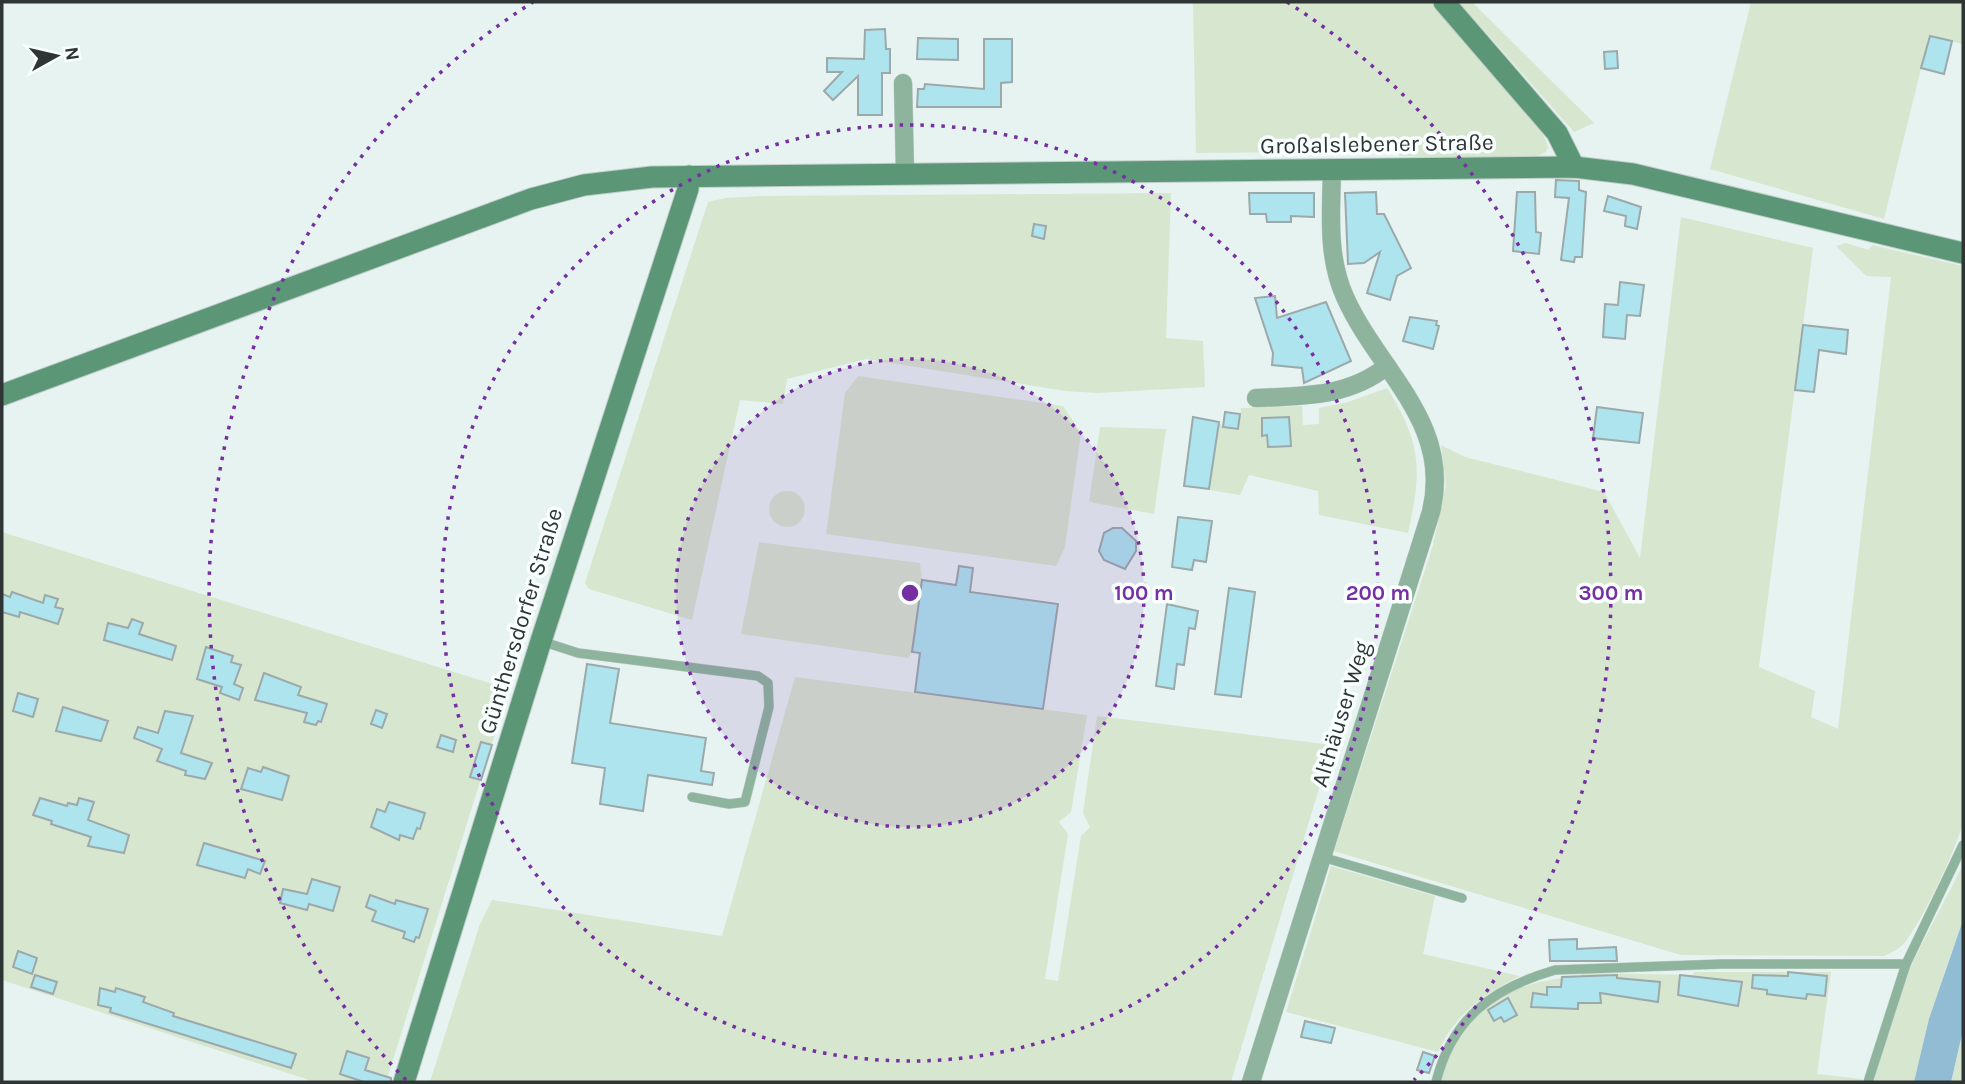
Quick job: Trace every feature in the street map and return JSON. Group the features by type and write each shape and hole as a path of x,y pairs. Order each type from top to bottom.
{"main road":[{"path":"1444,2 1557,133 1574,167"},
{"name":"Großalslebener Straße","path":"2,396 531,199 619,180 689,176 1574,167 1633,174 1963,253"},
{"name":"Günthersdorfer Straße","path":"404,1082 541,641 688,189 689,176"}],"street":[{"path":"903,83 905,174"},
{"name":"Althäuser Weg","path":"1251,1082 1434,496 1435,463 1427,436 1407,394 1352,311 1339,281 1331,238 1332,171"},
{"path":"1256,398 1342,390 1365,382 1387,366"}],"lane":[{"path":"541,641 578,653 758,676 768,683 769,707 745,802 729,804 692,797"},
{"path":"1868,1082 1906,964 1963,845"},
{"path":"1322,857 1462,898"},
{"path":"1436,1082 1454,1034 1480,1005 1532,976 1555,970 1722,964 1906,964"}],"green space":[{"path":"1193,2 1432,2 1515,94 1542,133 1548,148 1546,152 1529,160 1399,156 1398,151 1196,153"},
{"path":"1459,2 1472,2 1594,123 1574,132"},
{"path":"1751,2 1963,2 1963,44 1929,36 1884,219 1710,169"},
{"path":"1171,193 1166,338 1203,341 1205,387 1097,393 1065,391 866,359 787,379 783,404 740,400 692,620 589,589 585,583 708,202 760,196"},
{"path":"1681,217 1813,248 1759,667 1815,691 1811,717 1838,729 1891,277 1866,276 1836,246 1846,243 1869,250 1872,245 1963,266 1963,822 1947,865 1913,931 1901,946 1884,956 1681,955 1334,851 1433,545 1446,485 1441,445 1465,457 1604,492 1640,558"},
{"path":"858,376 1063,406 1081,433 1065,547 1056,566 826,534 845,393"},
{"path":"1387,388 1407,425 1416,458 1416,492 1408,533 1319,515 1318,491 1249,475 1240,495 1209,490 1219,422 1223,427 1238,429 1241,408 1302,406 1303,425 1319,424 1319,408 1348,402"},
{"path":"1100,427 1166,429 1154,514 1089,502"},
{"path":"787,491 800,496 805,509 800,522 787,527 774,522 769,509 774,496"},
{"path":"2,532 509,689 386,1082 315,1082 2,980"},
{"path":"759,542 920,563 922,580 912,652 908,658 741,634"},
{"path":"795,677 1087,715 1071,812 1059,822 1068,834 1045,979 1058,981 1081,836 1090,827 1083,813 1097,716 1332,745 1231,1082 430,1082 480,924 492,900 722,936"},
{"path":"1963,865 1963,920 1945,971 1914,1082 1871,1082 1910,967"},
{"path":"1331,866 1435,896 1423,954 1520,976 1482,998 1461,1016 1438,1052 1286,1012"},
{"path":"1694,972 1831,972 1817,1074 1862,1079 1862,1082 1440,1082 1449,1057 1461,1036 1491,1004 1510,993 1531,984 1581,977 1581,973 1693,975"},
{"path":"1963,1030 1963,1082 1951,1082"}],"water":[{"path":"1963,920 1963,1030 1951,1082 1914,1082 1929,1019"}],"building":[{"path":"885,29 886,49 890,49 890,73 882,73 882,115 858,115 858,76 833,100 824,91 842,72 827,72 827,58 864,59 865,30"},
{"path":"1930,36 1952,41 1944,74 1921,68"},
{"path":"918,38 958,39 958,60 917,59"},
{"path":"984,39 1012,39 1012,82 1001,83 1001,107 917,107 918,89 924,89 925,84 984,89"},
{"path":"1617,51 1618,68 1605,69 1604,52"},
{"path":"1556,180 1579,181 1579,190 1586,192 1582,257 1575,257 1574,262 1561,260 1569,198 1555,197"},
{"path":"1376,192 1377,214 1384,214 1411,268 1397,276 1390,300 1367,293 1380,252 1364,263 1348,264 1345,193"},
{"path":"1517,192 1535,192 1536,232 1541,233 1539,254 1513,251"},
{"path":"1249,193 1314,193 1314,217 1291,216 1291,222 1267,222 1266,214 1250,214"},
{"path":"1608,196 1641,207 1637,229 1625,226 1626,216 1604,211"},
{"path":"1034,224 1046,226 1044,239 1032,236"},
{"path":"1620,282 1644,285 1640,316 1627,315 1625,339 1603,337 1605,304 1618,305"},
{"path":"1275,296 1277,318 1326,302 1351,361 1304,383 1302,368 1272,365 1273,353 1255,298"},
{"path":"1410,317 1437,321 1436,325 1439,326 1433,349 1403,341"},
{"path":"1803,325 1848,330 1846,354 1819,350 1814,392 1795,390"},
{"path":"1597,407 1643,413 1639,443 1593,438"},
{"path":"1225,412 1240,414 1238,429 1223,427"},
{"path":"1193,417 1219,422 1209,489 1184,486"},
{"path":"1289,417 1291,446 1268,447 1267,435 1262,436 1262,418"},
{"path":"1178,517 1212,521 1206,562 1194,560 1192,570 1172,567"},
{"path":"1113,528 1122,528 1136,541 1136,551 1125,569 1104,560 1099,551 1104,533"},
{"path":"959,566 973,568 970,592 1058,604 1043,709 915,692 920,653 912,652 922,580 956,585"},
{"path":"1229,588 1255,592 1241,697 1215,694"},
{"path":"12,592 43,603 45,595 58,599 55,607 63,609 58,624 20,612 19,617 2,612 2,594 10,597"},
{"path":"1167,604 1198,611 1195,629 1189,628 1184,665 1177,664 1174,689 1156,686"},
{"path":"132,619 143,623 139,634 176,646 172,660 104,640 108,623 128,628"},
{"path":"206,647 233,656 231,662 241,665 234,684 243,688 239,700 220,693 222,687 197,679"},
{"path":"587,664 619,669 610,723 706,738 701,771 714,773 712,785 648,775 643,811 600,804 605,768 572,763"},
{"path":"264,673 301,687 298,695 327,704 321,722 318,721 316,725 304,722 307,713 255,700"},
{"path":"18,693 38,699 33,717 13,711"},
{"path":"63,707 108,721 101,741 56,731"},
{"path":"376,710 387,714 382,728 371,724"},
{"path":"165,711 193,716 181,753 212,763 205,779 185,775 186,771 157,761 162,749 134,738 138,727 158,733"},
{"path":"441,735 456,740 453,752 437,747"},
{"path":"481,742 492,745 481,780 470,777"},
{"path":"263,767 289,776 282,800 241,789 248,768 261,772"},
{"path":"40,798 67,806 68,803 77,805 79,798 94,802 88,820 129,835 124,853 88,846 91,837 33,815"},
{"path":"389,802 425,813 420,829 417,828 413,839 400,835 399,840 371,827 377,809 385,812"},
{"path":"204,843 265,861 260,874 248,869 245,878 197,865"},
{"path":"312,879 340,887 333,911 309,904 307,910 280,903 283,889 307,894"},
{"path":"370,895 395,904 396,900 428,909 419,938 416,937 414,942 403,938 405,932 372,921 376,911 366,907"},
{"path":"1577,939 1577,949 1616,947 1617,961 1550,961 1549,940"},
{"path":"18,951 37,958 32,974 13,967"},
{"path":"1788,972 1827,976 1825,996 1807,994 1806,999 1767,994 1767,990 1752,988 1753,975 1788,976"},
{"path":"35,975 57,982 53,994 31,987"},
{"path":"1617,975 1617,978 1660,982 1658,1002 1600,993 1601,1003 1578,1003 1578,1009 1531,1007 1533,993 1547,995 1547,987 1561,987 1562,977"},
{"path":"1680,975 1742,982 1738,1006 1678,995"},
{"path":"100,988 115,992 116,988 145,997 143,1002 174,1013 173,1016 296,1054 291,1068 110,1012 111,1008 98,1005"},
{"path":"1508,998 1517,1015 1504,1022 1501,1017 1494,1021 1488,1010"},
{"path":"1305,1021 1335,1028 1331,1043 1301,1037"},
{"path":"347,1051 369,1058 365,1070 391,1078 391,1082 364,1082 340,1074"},
{"path":"1423,1052 1435,1056 1429,1073 1417,1070"}]}
